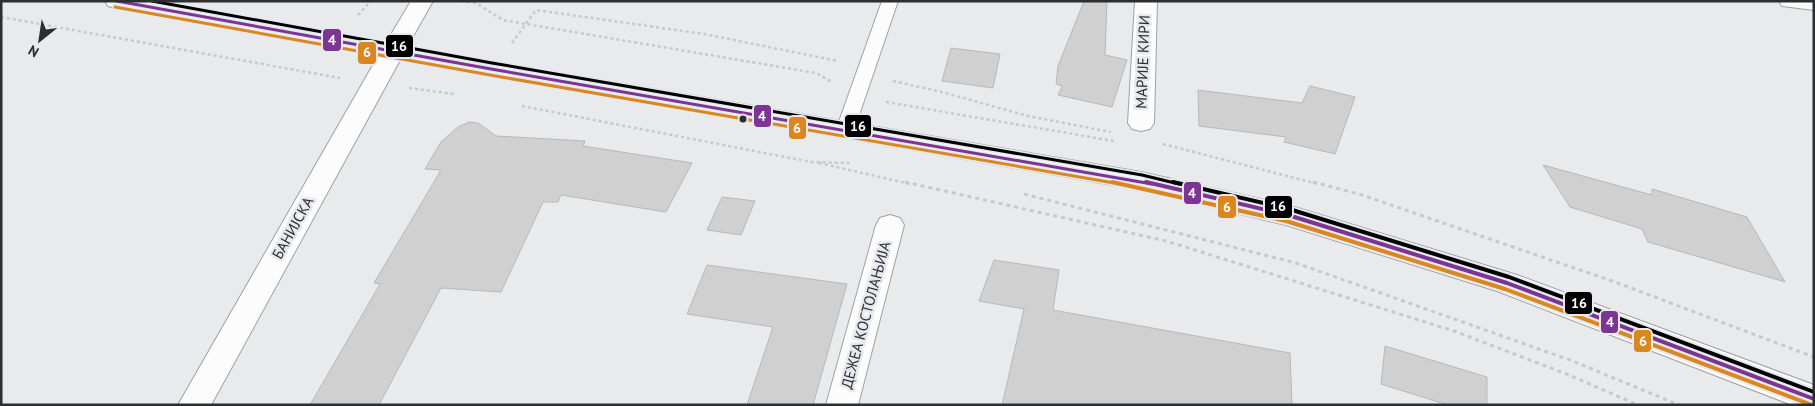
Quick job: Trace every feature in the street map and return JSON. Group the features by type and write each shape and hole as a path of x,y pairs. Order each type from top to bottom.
{"main road":[{"path":"116,1 1141,181 1288,215 1507,283 1814,399"},
{"name":"БАНИЈСКА","path":"194,405 422,1"},
{"name":"МАРИЈЕ КИРИ","path":"1141,123 1146,1"},
{"path":"1790,1 1814,3"},
{"name":"ДЕЖЕА КОСТОЛАЊИЈА","path":"842,405 890,225"}],"lane":[{"path":"845,130 890,1"}],"path":[{"path":"461,1 477,2 503,20 527,24"},
{"path":"1,17 302,72"},
{"path":"518,105 811,162 1166,241 1454,331 1569,375 1638,405"},
{"path":"811,162 856,164"},
{"path":"1018,192 1296,263 1570,360 1679,405"}],"building":[{"path":"1084,1 1107,1 1105,55 1127,60 1112,107 1058,95 1062,86 1056,84 1058,66"},
{"path":"951,48 1000,54 993,88 942,81"},
{"path":"1310,86 1355,97 1335,154 1284,142 1286,137 1199,126 1198,90 1302,103"},
{"path":"469,122 478,123 496,136 585,141 583,146 692,163 666,212 561,195 558,202 543,202 501,292 441,288 379,405 310,405 380,284 374,283 441,170 425,169 441,142 458,127"},
{"path":"1543,165 1652,195 1652,189 1747,217 1785,282 1648,242 1642,229 1570,207"},
{"path":"722,197 755,201 741,235 707,230"},
{"path":"994,260 1059,270 1053,310 1290,353 1292,405 1002,405 1024,309 979,301"},
{"path":"707,265 847,284 813,405 747,405 773,327 687,314"},
{"path":"1385,346 1487,377 1487,405 1448,405 1381,384"}],"transit line":[{"name":"4","path":"117,1 491,69 1141,181 1288,215 1507,283 1814,399"},
{"name":"16","path":"152,1 492,63 1142,175 1289,209 1509,277 1814,392"},
{"name":"6","path":"115,7 490,75 1140,187 1286,221 1505,289 1812,405"}]}
